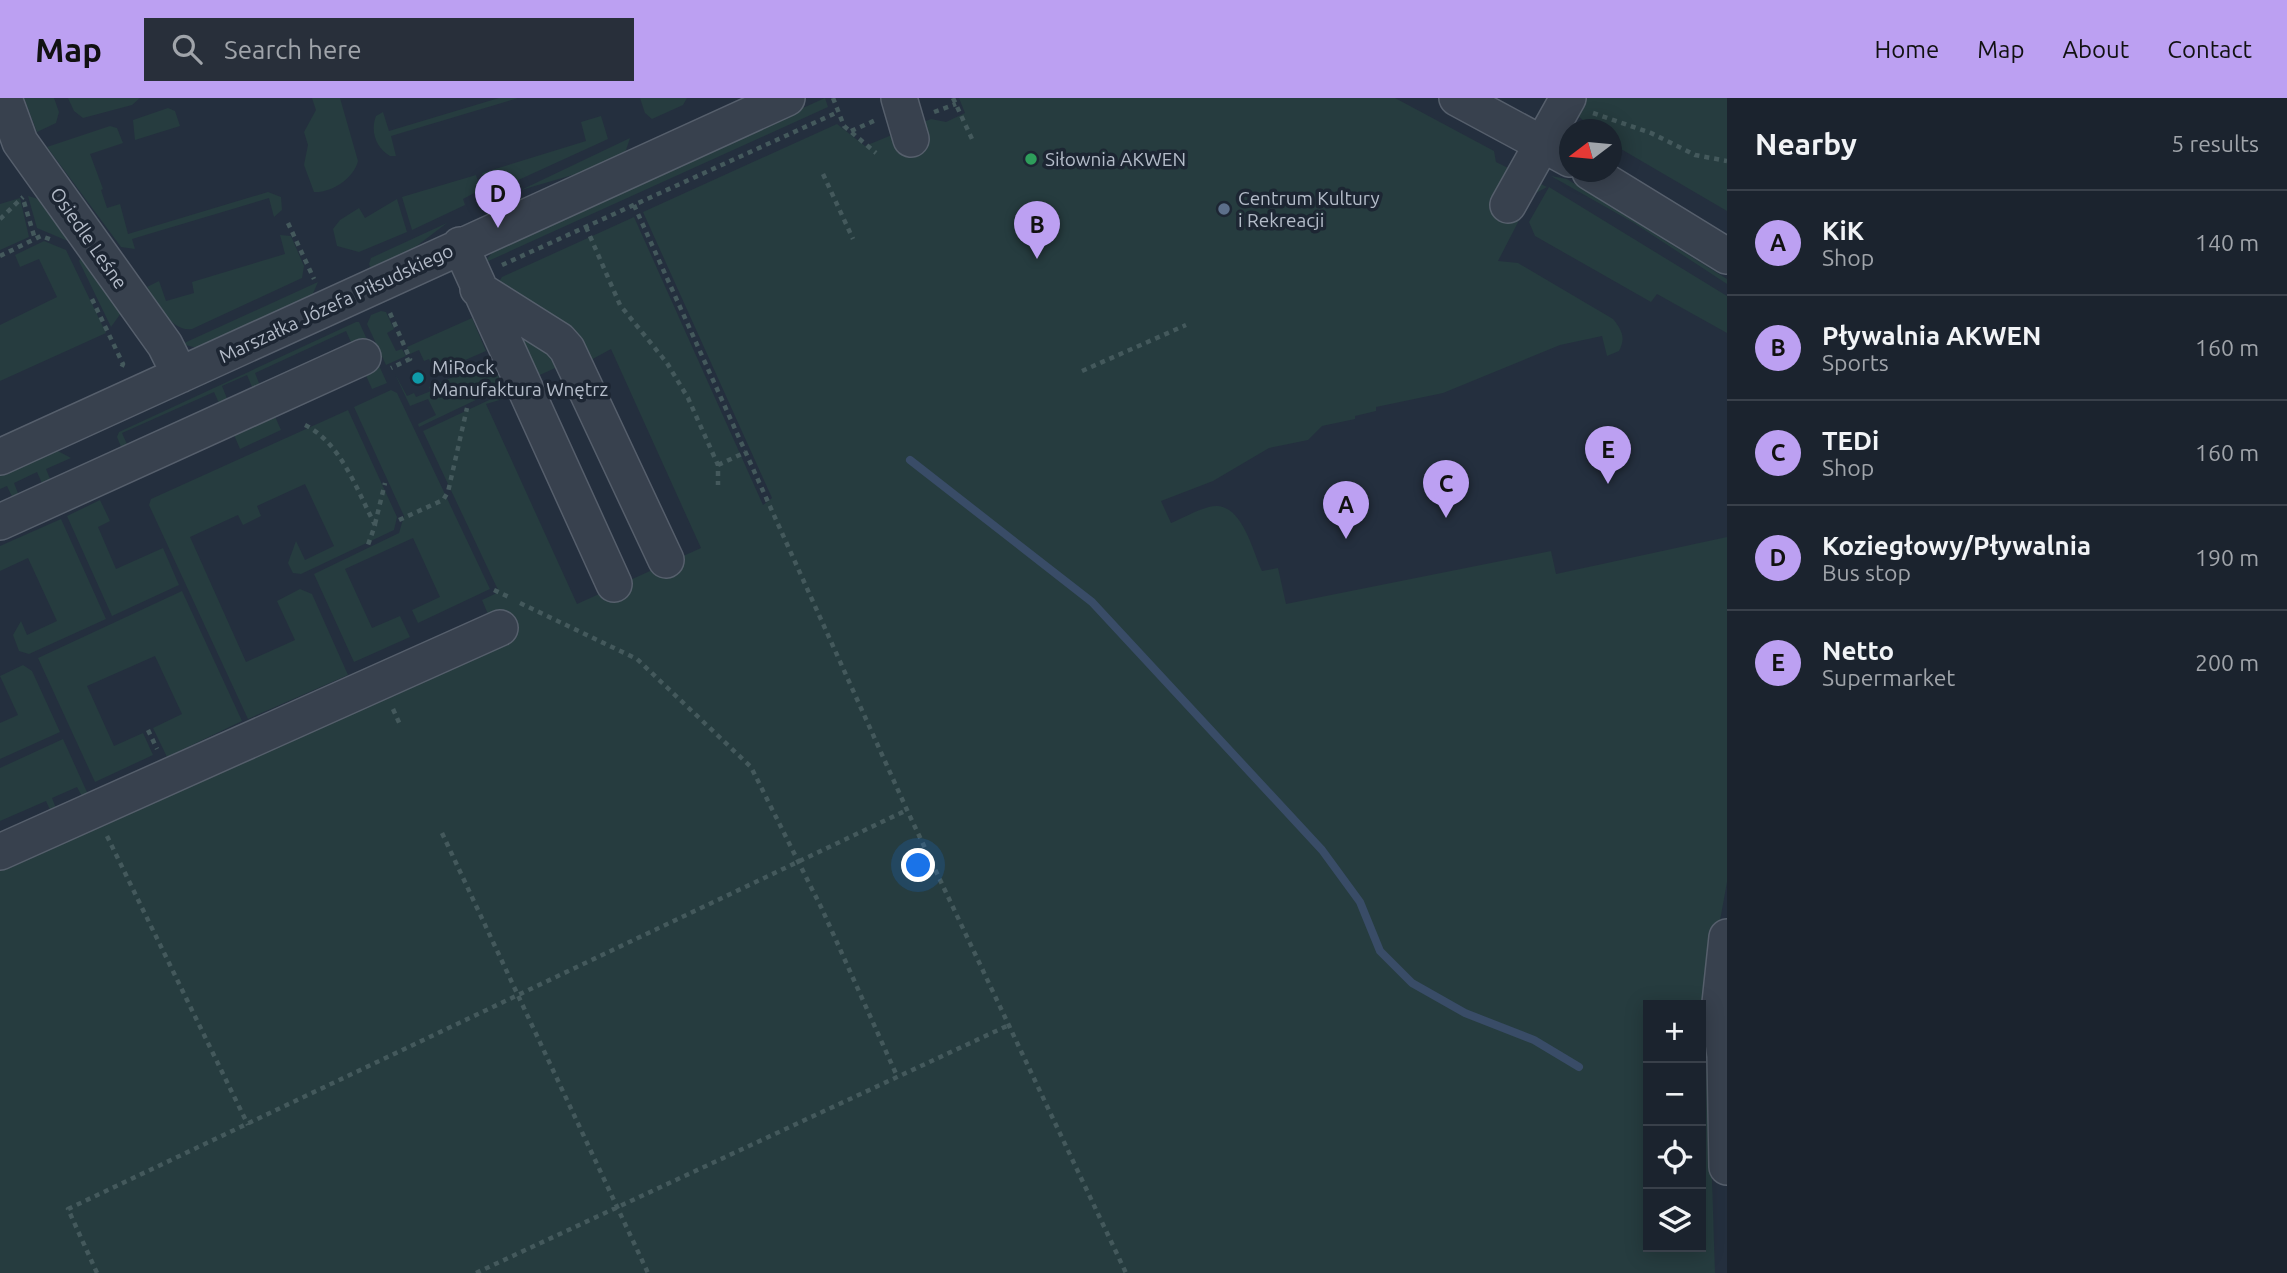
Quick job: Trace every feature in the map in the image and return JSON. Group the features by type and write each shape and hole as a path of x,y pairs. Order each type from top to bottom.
{"street":[{"name":"Osiedle Leśne","path":"5,98 20,142 102,282 165,345 180,375"},
{"name":"Marszałka Józefa Piłsudskiego","path":"0,457 787,98"},
{"path":"899,98 911,139"},
{"path":"1457,98 1556,151"},
{"path":"1508,205 1556,151 1567,101"},
{"path":"1608,182 1711,241 1727,256"},
{"path":"460,245 472,291 614,584"},
{"path":"472,291 559,340 567,349 666,561"},
{"path":"0,522 94,480 374,364"},
{"path":"69,426 94,480"},
{"path":"0,852 500,628"},
{"path":"1727,937 1719,1012 1726,1053 1727,1167"}],"path":[{"path":"833,98 844,126 876,153"},
{"path":"953,98 972,139"},
{"path":"1567,101 1651,133 1695,155 1727,161"},
{"path":"472,291 586,227 838,112"},
{"path":"823,174 853,239"},
{"path":"0,219 23,197"},
{"path":"634,205 907,810 1126,1273"},
{"path":"288,223 314,279"},
{"path":"586,227 620,305 667,363 688,398 718,465 718,485"},
{"path":"0,256 41,236 54,241"},
{"path":"102,282 123,364 117,377 127,399"},
{"path":"374,364 410,359 386,302"},
{"path":"1082,371 1186,325"},
{"path":"399,520 443,500 448,492 467,408"},
{"path":"305,425 318,432 341,458 375,525"},
{"path":"718,465 746,452"},
{"path":"368,545 386,483"},
{"path":"494,590 637,659 751,767 897,1076"},
{"path":"148,730 161,759"},
{"path":"94,810 248,1125"},
{"path":"97,1273 68,1209 907,810"},
{"path":"442,833 648,1273"},
{"path":"476,1273 1009,1025"}],"green space":[{"path":"24,98 54,98 59,112 56,123 37,132"},
{"path":"68,98 140,98 132,105 83,118 74,111"},
{"path":"312,98 340,98 358,161 347,179 321,192 314,192 304,165 308,145 304,132 316,110"},
{"path":"499,98 518,98 391,136 396,156 385,153 376,139 374,122 376,116 383,112 389,131"},
{"path":"640,98 687,98 683,105 652,119 645,113"},
{"path":"825,98 828,107 484,263 497,246"},
{"path":"959,98 1395,98 1494,151 1496,162 1547,187 1532,195 1498,261 1518,263 1613,319 1622,334 1619,351 1607,356 1602,336 1560,345 1443,393 1376,407 1376,411 1355,416 1355,419 1322,426 1308,440 1269,448 1213,481 1161,501 1171,523 1200,510 1217,506 1234,514 1246,532 1262,571 1278,568 1286,604 1551,551 1556,574 1727,537 1727,882 1715,948 1708,1055 1715,1273 0,1273 0,869 490,619 482,600 499,592 423,431 504,393 510,397 486,404 577,604 701,548 611,349 589,361 496,287 502,277 634,217 763,505 772,498 643,212 837,124 865,146 931,119 946,122 965,113"},
{"path":"1582,98 1727,98 1727,211 1622,150 1622,119 1582,119 1575,114"},
{"path":"168,108 175,111 180,126 135,140 133,120"},
{"path":"601,116 608,139 488,194 482,173 586,141 581,122"},
{"path":"110,126 117,128 123,143 90,154 107,208 120,204 128,234 268,192 281,197 282,210 274,217 269,198 132,239 135,249 121,247 47,147"},
{"path":"630,138 624,156 600,167 521,190"},
{"path":"476,175 483,197 478,191 463,199 465,205 412,230 402,197"},
{"path":"1562,182 1572,182 1727,279 1727,284 1634,223"},
{"path":"1549,187 1727,296 1727,333 1657,294 1651,302 1535,236 1529,222"},
{"path":"28,196 46,201 78,249 70,242 37,228"},
{"path":"20,198 29,237 0,250 0,204"},
{"path":"397,199 407,232 359,252 337,246 333,229 340,220 359,208 365,218"},
{"path":"447,223 410,251 372,272 369,264 371,258"},
{"path":"280,235 291,236 304,266 302,278 192,329 184,329 171,321 147,287 159,281 166,301 194,293 192,282 285,254"},
{"path":"44,241 66,250 106,333 0,381 0,325 57,297 39,259 20,267 15,255"},
{"path":"81,257 121,313 111,327 79,261"},
{"path":"318,282 311,298 197,348 182,344"},
{"path":"386,312 394,329 387,333 396,351 402,349 406,356 386,365 367,324 371,315"},
{"path":"472,318 486,351 435,373 429,359 424,361 419,350 410,354 407,347"},
{"path":"359,322 387,383 372,389 346,331 255,373 262,391 255,394 247,375 222,386 230,406 222,410 214,392 122,433 130,451 124,454 117,437 119,432"},
{"path":"508,323 542,343 562,365 533,378"},
{"path":"487,363 493,364 503,387 419,427 418,424 436,415 428,399 410,406 395,374 407,396 414,393 416,397 431,391 429,387"},
{"path":"391,390 397,393 490,589 418,623 412,610 440,597 413,538 345,569 372,628 400,616 410,637 354,662 314,574 399,533 404,516 354,407"},
{"path":"348,410 397,517 394,530 301,574 293,573 288,563 296,541 305,560 334,546 305,484 257,506 261,516 243,525 238,515 190,537 246,662 295,640 277,601 300,589 312,594 348,675 248,719 149,505 151,499"},
{"path":"273,412 281,430 240,449 232,430"},
{"path":"56,450 71,458 46,469 53,486 45,490 37,472 14,483 21,501 15,503 7,486 0,489 0,473"},
{"path":"100,500 110,521 98,527 116,569 163,548 179,585 112,616 67,516"},
{"path":"61,519 106,619 29,654 19,651 13,635 21,621 27,635 57,621 28,558 0,571 0,546"},
{"path":"182,591 242,721 167,757 153,728 182,714 155,656 87,686 114,746 143,733 153,755 95,782 38,658"},
{"path":"23,665 32,671 60,732 0,759 0,723 18,715 0,676"},
{"path":"63,739 91,801 86,804 77,787 52,798 59,816 54,819 46,801 0,821 0,768"}],"waterway":[{"path":"910,460 1092,602 1322,850 1360,902 1380,951 1412,983 1465,1013 1534,1040 1579,1067"}],"place":[{"name":"Siłownia AKWEN","path":"1031,159"},
{"name":"Centrum Kultury i Rekreacji","path":"1224,209"},
{"name":"Koziegłowy/Pływalnia","path":"498,228"},
{"name":"Pływalnia AKWEN","path":"1037,259"},
{"name":"MiRock Manufaktura Wnętrz","path":"418,378"},
{"name":"Netto","path":"1608,484"},
{"name":"TEDi","path":"1446,518"},
{"name":"KiK","path":"1346,539"}]}
